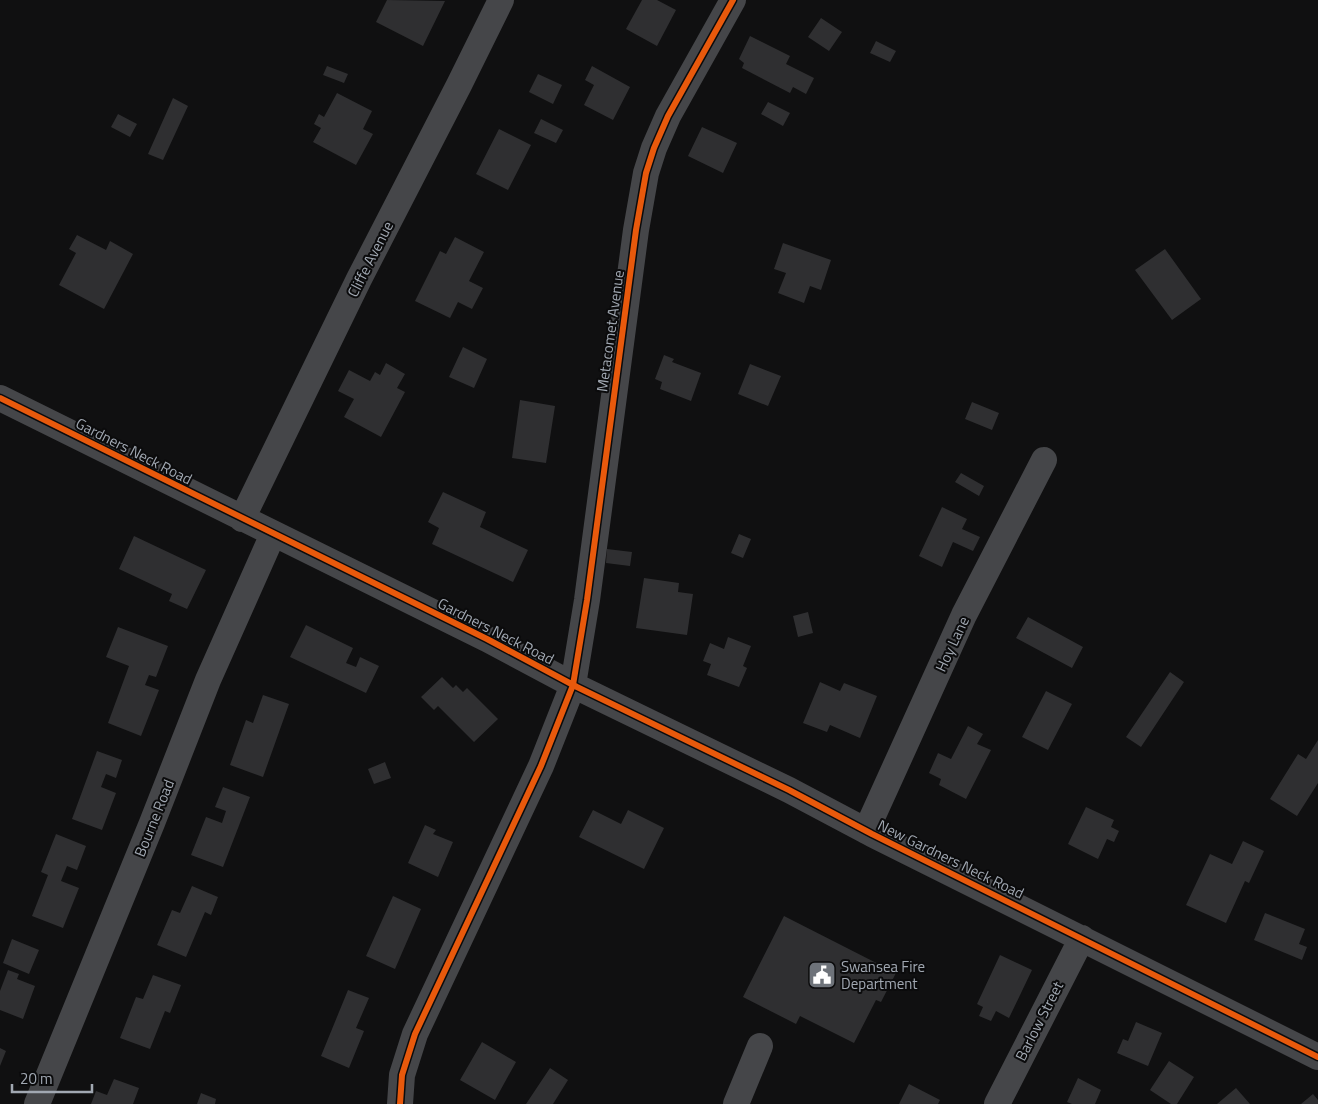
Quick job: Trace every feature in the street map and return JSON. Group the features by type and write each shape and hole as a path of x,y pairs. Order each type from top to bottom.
{"street":[{"name":"Cliffe Avenue","path":"242,519 359,279 459,85 500,0"},
{"name":"Metacomet Avenue","path":"573,685 587,600 624,315 646,173 654,148 668,116 733,0"},
{"name":"Gardners Neck Road","path":"0,398 487,639 573,685"},
{"name":"Hoy Lane","path":"866,831 964,615 1044,460"},
{"name":"Bourne Road","path":"37,1104 152,824 208,680 273,534"},
{"name":"New Gardners Neck Road","path":"573,685 789,790 866,831 1318,1057"},
{"path":"400,1104 402,1075 416,1034 541,766 573,685"},
{"name":"Barlow Street","path":"997,1104 1082,938"},
{"path":"736,1104 760,1046"}],"building":[{"path":"387,0 445,1 423,46 376,22"},
{"path":"642,0 657,0 676,10 657,46 626,29"},
{"path":"821,18 842,32 829,51 808,37"},
{"path":"750,36 790,56 786,64 814,78 806,94 793,87 790,93 742,68 744,63 739,59"},
{"path":"876,41 896,51 890,62 870,53"},
{"path":"327,66 348,74 344,83 323,75"},
{"path":"592,66 630,87 613,120 584,105 594,85 585,80"},
{"path":"538,74 562,85 553,104 529,92"},
{"path":"337,93 372,111 363,129 373,134 356,165 313,142 321,128 314,124 319,114 324,117"},
{"path":"173,98 188,106 163,160 148,154"},
{"path":"768,102 790,113 783,126 761,114"},
{"path":"118,114 137,124 130,137 111,127"},
{"path":"541,119 563,130 556,143 534,133"},
{"path":"702,127 737,143 723,173 688,156"},
{"path":"499,129 531,145 508,190 476,174"},
{"path":"77,235 106,250 110,241 133,254 104,309 59,285 76,253 69,249"},
{"path":"455,237 484,252 469,281 483,288 472,309 458,302 450,318 415,301 440,251 446,254"},
{"path":"783,243 831,260 821,290 810,286 804,303 778,293 786,273 774,269"},
{"path":"1165,249 1201,299 1172,320 1135,270"},
{"path":"463,347 487,359 474,388 449,377"},
{"path":"664,355 674,359 672,362 701,373 691,401 660,389 662,382 655,379"},
{"path":"386,363 405,374 397,388 405,392 381,437 344,417 354,399 338,391 349,370 370,381 375,372 380,375"},
{"path":"750,364 781,376 768,406 738,394"},
{"path":"520,400 555,406 546,463 512,458"},
{"path":"972,402 999,413 992,430 965,419"},
{"path":"961,473 984,486 979,496 955,482"},
{"path":"443,492 486,512 480,527 528,550 513,582 432,544 439,528 428,522"},
{"path":"942,507 967,519 962,529 980,537 973,551 953,542 942,567 919,556"},
{"path":"739,534 751,539 743,558 731,553"},
{"path":"134,536 206,570 187,609 169,601 172,594 119,569"},
{"path":"607,549 632,552 630,566 606,563"},
{"path":"644,578 679,583 678,592 693,594 687,635 636,628"},
{"path":"808,612 813,633 798,637 793,616"},
{"path":"1028,617 1083,647 1072,668 1016,638"},
{"path":"306,625 353,648 346,663 356,667 360,657 379,666 366,693 290,657"},
{"path":"118,627 168,646 156,677 149,675 145,685 159,690 141,736 108,723 129,666 106,657"},
{"path":"728,637 751,646 743,666 747,668 739,687 707,675 711,664 703,661 710,643 724,649"},
{"path":"1170,672 1184,682 1141,747 1126,737"},
{"path":"442,677 453,688 456,685 463,692 467,688 498,719 474,742 438,706 434,710 421,697"},
{"path":"820,682 840,691 844,683 877,696 860,738 830,725 827,732 803,723"},
{"path":"1046,691 1072,704 1048,750 1022,737"},
{"path":"263,695 289,704 263,777 230,765 246,720 253,723"},
{"path":"968,726 983,734 977,744 991,750 966,799 939,785 941,779 929,773 938,753 951,759"},
{"path":"1318,740 1318,783 1297,816 1270,799 1298,754 1306,759"},
{"path":"97,751 122,760 116,778 106,774 101,787 116,793 102,830 72,819"},
{"path":"385,762 391,778 374,784 368,769"},
{"path":"223,787 250,797 223,867 191,855 206,817 222,823 226,811 215,807"},
{"path":"1086,807 1114,820 1111,827 1119,831 1114,842 1107,839 1098,859 1068,844"},
{"path":"593,810 621,824 628,810 664,828 644,869 579,837"},
{"path":"425,825 436,830 433,834 453,842 438,877 408,863"},
{"path":"56,834 86,846 77,870 67,866 61,881 79,888 63,928 32,916 48,875 41,872"},
{"path":"1243,841 1264,851 1249,883 1245,881 1226,923 1186,905 1210,854 1232,864"},
{"path":"192,886 218,897 211,915 205,912 186,957 157,945 172,910 180,913"},
{"path":"393,896 421,909 395,969 366,956"},
{"path":"1265,913 1305,929 1299,944 1307,947 1302,960 1254,940"},
{"path":"784,916 896,973 881,1002 876,1000 854,1043 800,1016 796,1024 743,997"},
{"path":"12,939 39,950 29,974 3,963"},
{"path":"1000,955 1032,970 1009,1018 996,1011 991,1021 979,1016 983,1007 977,1004"},
{"path":"8,970 19,974 17,979 35,986 23,1019 0,1010 0,991"},
{"path":"153,975 181,985 170,1013 165,1011 150,1049 120,1038 136,997 143,999"},
{"path":"348,990 369,998 356,1028 364,1031 349,1068 321,1056"},
{"path":"1136,1022 1162,1033 1148,1066 1117,1053 1123,1039 1128,1041"},
{"path":"482,1042 516,1062 495,1100 460,1080"},
{"path":"0,1048 6,1051 0,1066"},
{"path":"1169,1061 1194,1077 1177,1104 1171,1104 1150,1090"},
{"path":"550,1068 568,1080 553,1104 526,1104"},
{"path":"1078,1078 1101,1090 1095,1104 1072,1104 1067,1102"},
{"path":"114,1079 139,1088 133,1104 91,1104 96,1091 107,1095"},
{"path":"909,1084 940,1100 938,1104 899,1104"},
{"path":"1236,1088 1250,1104 1217,1104"},
{"path":"201,1093 216,1099 215,1104 197,1104"},
{"path":"1313,1094 1318,1100 1318,1104 1301,1104"}],"cycle path":[{"path":"400,1104 402,1075 415,1034 541,766 573,685 587,600 636,230 646,173 654,148 668,116 733,0"},
{"path":"0,398 487,639 577,687 789,790 872,834 1318,1057"}],"place":[{"name":"Swansea Fire Department","path":"822,975"}]}
